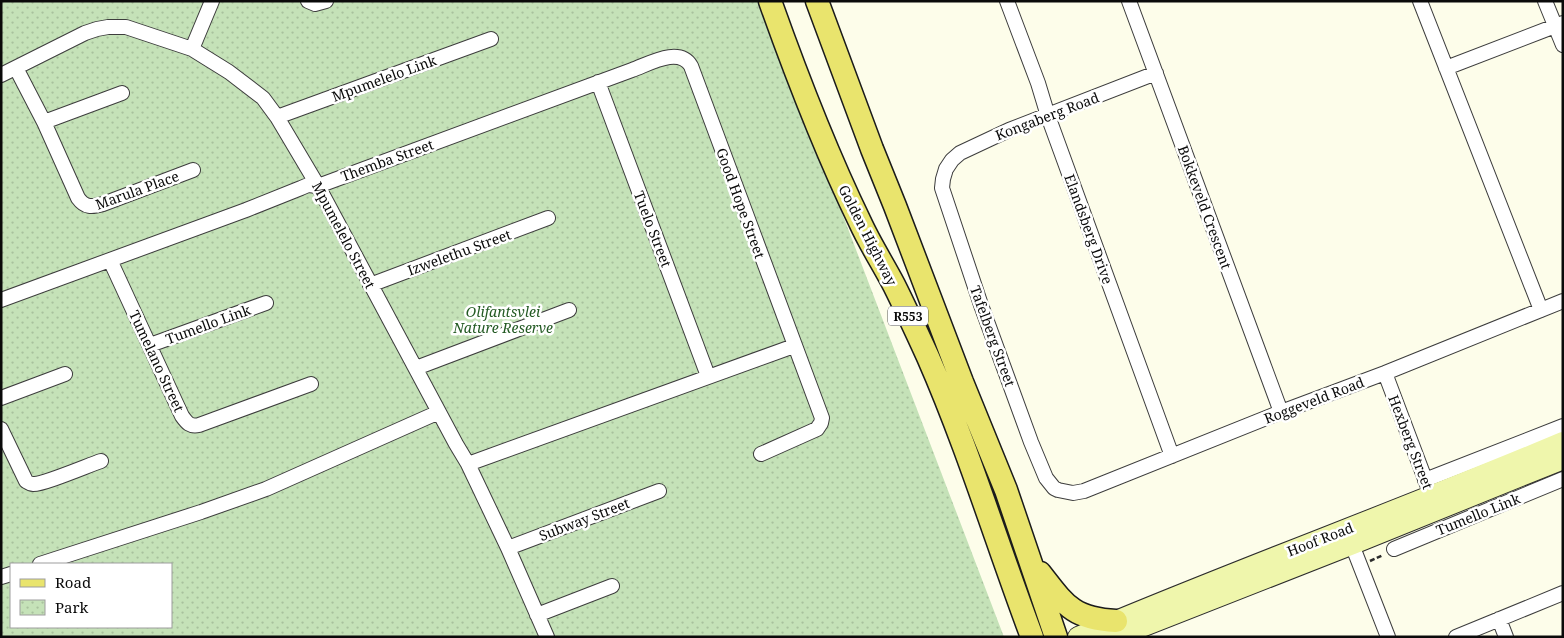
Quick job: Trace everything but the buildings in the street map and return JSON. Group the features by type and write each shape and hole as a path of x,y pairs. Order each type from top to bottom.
{"main road":[{"name":"Golden Highway","path":"770,1 813,118 860,223 894,286 928,357 976,478 1032,637"},
{"name":"R553","path":"817,1 962,382 1006,490 1056,637"},
{"name":"Hoof Road","path":"1078,637 1118,632 1178,595 1349,537 1431,495 1563,442"},
{"name":"Hoof Road","path":"1431,495 1563,459"},
{"path":"1031,561 1064,603 1077,613 1102,620 1118,632"}],"street":[{"path":"192,49 212,1"},
{"path":"308,1 315,4 326,1"},
{"name":"Elandsberg Drive","path":"1007,1 1172,456"},
{"name":"Bokkeveld Crescent","path":"1129,1 1281,412"},
{"path":"1420,1 1542,310"},
{"path":"1546,1 1559,25 1563,45"},
{"path":"1446,68 1559,25"},
{"name":"Mpumelelo Street","path":"1,75 85,33 108,27 126,27 192,49 229,72 263,98 278,117 318,186 468,464 547,637"},
{"name":"Mpumelelo Link","path":"278,117 491,39"},
{"name":"Themba Street","path":"1,300 301,188 318,186 671,56 679,56 688,61"},
{"name":"Good Hope Street","path":"688,61 821,416 821,423 817,429 761,454"},
{"name":"Marula Place","path":"16,68 44,122 78,198 87,206 103,204 193,170"},
{"name":"Kongaberg Road","path":"946,169 960,152 1009,130 1156,73"},
{"name":"Tuelo Street","path":"598,82 708,376"},
{"path":"44,122 122,93"},
{"name":"Tafelberg Street","path":"946,169 942,188 981,304 1031,442 1046,478 1054,488 1064,492"},
{"name":"Izwelethu Street","path":"370,285 548,218"},
{"name":"Tumelano Street","path":"110,260 182,416 192,426 311,384"},
{"name":"Roggeveld Road","path":"1064,492 1084,491 1563,302"},
{"name":"Tumello Link","path":"150,345 266,303"},
{"path":"416,368 568,310"},
{"path":"468,464 794,346"},
{"name":"Hexberg Street","path":"1385,373 1431,495"},
{"path":"1,398 65,374"},
{"path":"43,563 266,489 439,412"},
{"path":"1431,495 1563,426"},
{"path":"1,429 26,481 30,484 35,485 48,481 101,461"},
{"name":"Tumello Link","path":"1394,549 1563,480"},
{"name":"Subway Street","path":"508,548 660,491"},
{"path":"1349,537 1388,637"},
{"path":"538,615 612,586"},
{"path":"1456,637 1563,593"},
{"path":"1499,620 1506,637"}],"path":[{"path":"1360,565 1394,549"}],"green space":[{"name":"Olifantsvlei Nature Reserve","path":"1,1 761,1 1004,637 1,637"}]}
